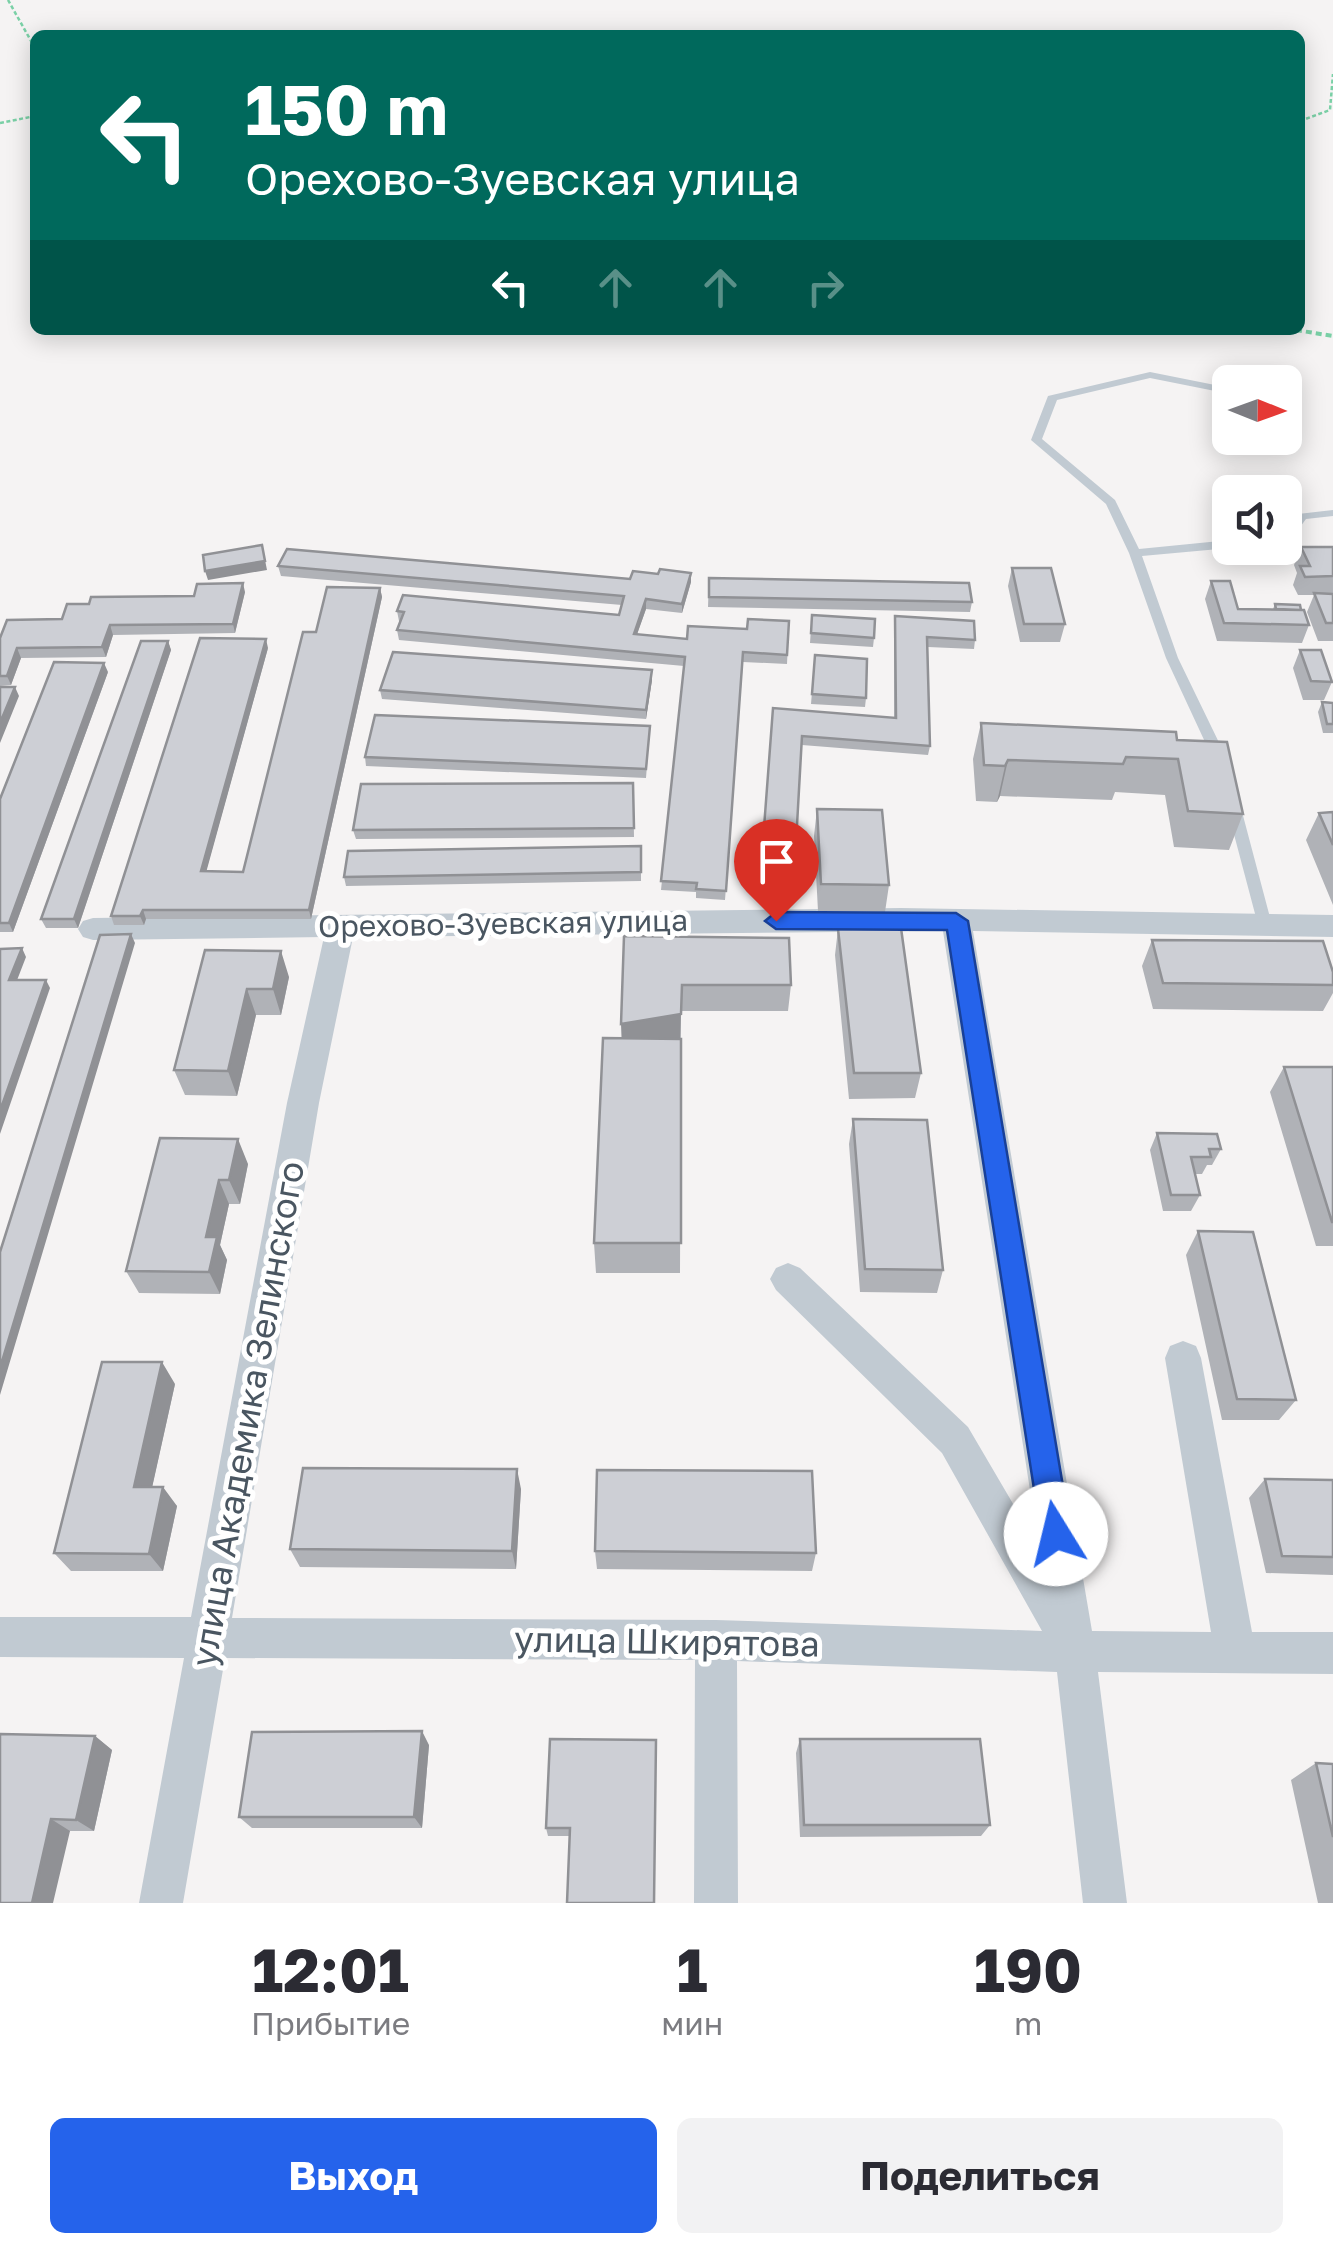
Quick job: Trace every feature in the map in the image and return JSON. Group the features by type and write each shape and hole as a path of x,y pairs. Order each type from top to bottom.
{"street":[{"name":"Орехово-Зуевская улица","path":"93,928 956,921 1333,926"},
{"path":"956,921 1074,1649 1105,1903"},
{"name":"улица Академика Зелинского","path":"161,1903 303,1103 341,926"},
{"path":"788,1280 955,1440 1074,1649"},
{"path":"1183,1358 1235,1652"},
{"name":"улица Шкирятова","path":"0,1637 716,1640 982,1651 1333,1654"},
{"path":"716,1640 716,1903"}],"lane":[{"path":"1212,387 1150,375 1052,398 1036,440 1111,502 1135,553 1172,658 1226,780"},
{"path":"1302,516 1333,513"},
{"path":"1135,553 1212,546"},
{"path":"1232,798 1266,924"}],"path":[{"path":"8,0 30,39"},
{"path":"1305,119 1330,110 1333,74"},
{"path":"0,123 30,117"},
{"path":"1305,331 1333,336"}],"building":[{"path":"262,545 265,561 205,571 203,555"},
{"path":"1302,547 1333,547 1333,576 1305,577 1300,566 1310,566"},
{"path":"287,549 630,579 633,571 691,573 682,604 646,599 634,634 687,639 688,626 747,629 748,619 789,621 787,655 743,652 726,891 696,889 697,883 661,881 685,657 397,630 404,612 397,611 403,595 619,615 624,596 278,566"},
{"path":"1012,568 1051,568 1065,624 1024,624"},
{"path":"709,578 969,583 972,602 709,597"},
{"path":"1211,581 1230,581 1238,609 1304,610 1309,625 1224,623"},
{"path":"243,583 233,624 110,625 102,647 17,648 7,676 0,676 0,638 7,620 62,619 67,604 89,604 91,597 194,596 197,584"},
{"path":"327,587 380,588 309,910 143,910 140,916 111,916 200,638 266,639 201,871 243,872 303,632 316,632"},
{"path":"1314,593 1333,594 1333,623 1326,623"},
{"path":"1275,604 1300,605 1301,610 1276,609"},
{"path":"812,615 875,619 874,638 811,633"},
{"path":"895,616 974,621 975,640 927,637 930,746 802,736 796,843 763,841 773,708 896,718"},
{"path":"141,641 168,641 74,919 41,919"},
{"path":"1300,650 1321,650 1332,682 1311,681"},
{"path":"393,652 652,670 646,710 380,690"},
{"path":"815,655 867,659 866,698 812,694"},
{"path":"54,662 104,663 9,923 0,923 0,799"},
{"path":"0,687 15,687 0,723"},
{"path":"1322,702 1333,703 1333,724 1327,724"},
{"path":"375,715 650,726 646,769 365,757"},
{"path":"981,723 1176,732 1177,740 1227,742 1243,814 1188,811 1178,759 1126,757 1123,764 1008,760 1005,766 984,765"},
{"path":"633,783 634,828 353,830 361,784"},
{"path":"817,809 882,810 889,885 821,884"},
{"path":"1333,812 1333,845 1319,813"},
{"path":"641,846 641,872 344,877 348,851"},
{"path":"901,928 921,1073 854,1073 838,929"},
{"path":"131,934 0,1368 0,1252 100,935"},
{"path":"624,936 789,938 791,985 682,985 681,1014 621,1024"},
{"path":"1152,940 1323,941 1333,985 1163,983"},
{"path":"22,948 9,980 46,980 0,1111 0,949"},
{"path":"205,950 281,951 273,989 247,989 228,1071 174,1070"},
{"path":"603,1038 681,1039 681,1243 594,1243"},
{"path":"1284,1067 1333,1067 1333,1222 1332,1222"},
{"path":"853,1119 927,1120 943,1270 865,1269"},
{"path":"1157,1133 1217,1134 1221,1149 1209,1149 1211,1157 1191,1157 1200,1195 1171,1195"},
{"path":"160,1138 238,1139 229,1180 219,1180 206,1237 217,1237 209,1272 126,1271"},
{"path":"1198,1231 1253,1232 1296,1400 1237,1399"},
{"path":"102,1362 162,1362 134,1487 163,1487 149,1554 54,1553"},
{"path":"303,1468 517,1469 512,1551 290,1549"},
{"path":"597,1470 812,1471 816,1553 595,1551"},
{"path":"1265,1479 1333,1480 1333,1557 1282,1556"},
{"path":"422,1731 414,1817 239,1817 252,1732"},
{"path":"0,1734 95,1736 76,1820 51,1819 32,1903 0,1903"},
{"path":"550,1739 656,1740 654,1903 567,1903 570,1828 546,1828"},
{"path":"800,1739 980,1739 990,1825 804,1825"},
{"path":"1316,1763 1333,1764 1333,1837"}],"route":[{"path":"776,921 956,921 1056,1534"}]}
